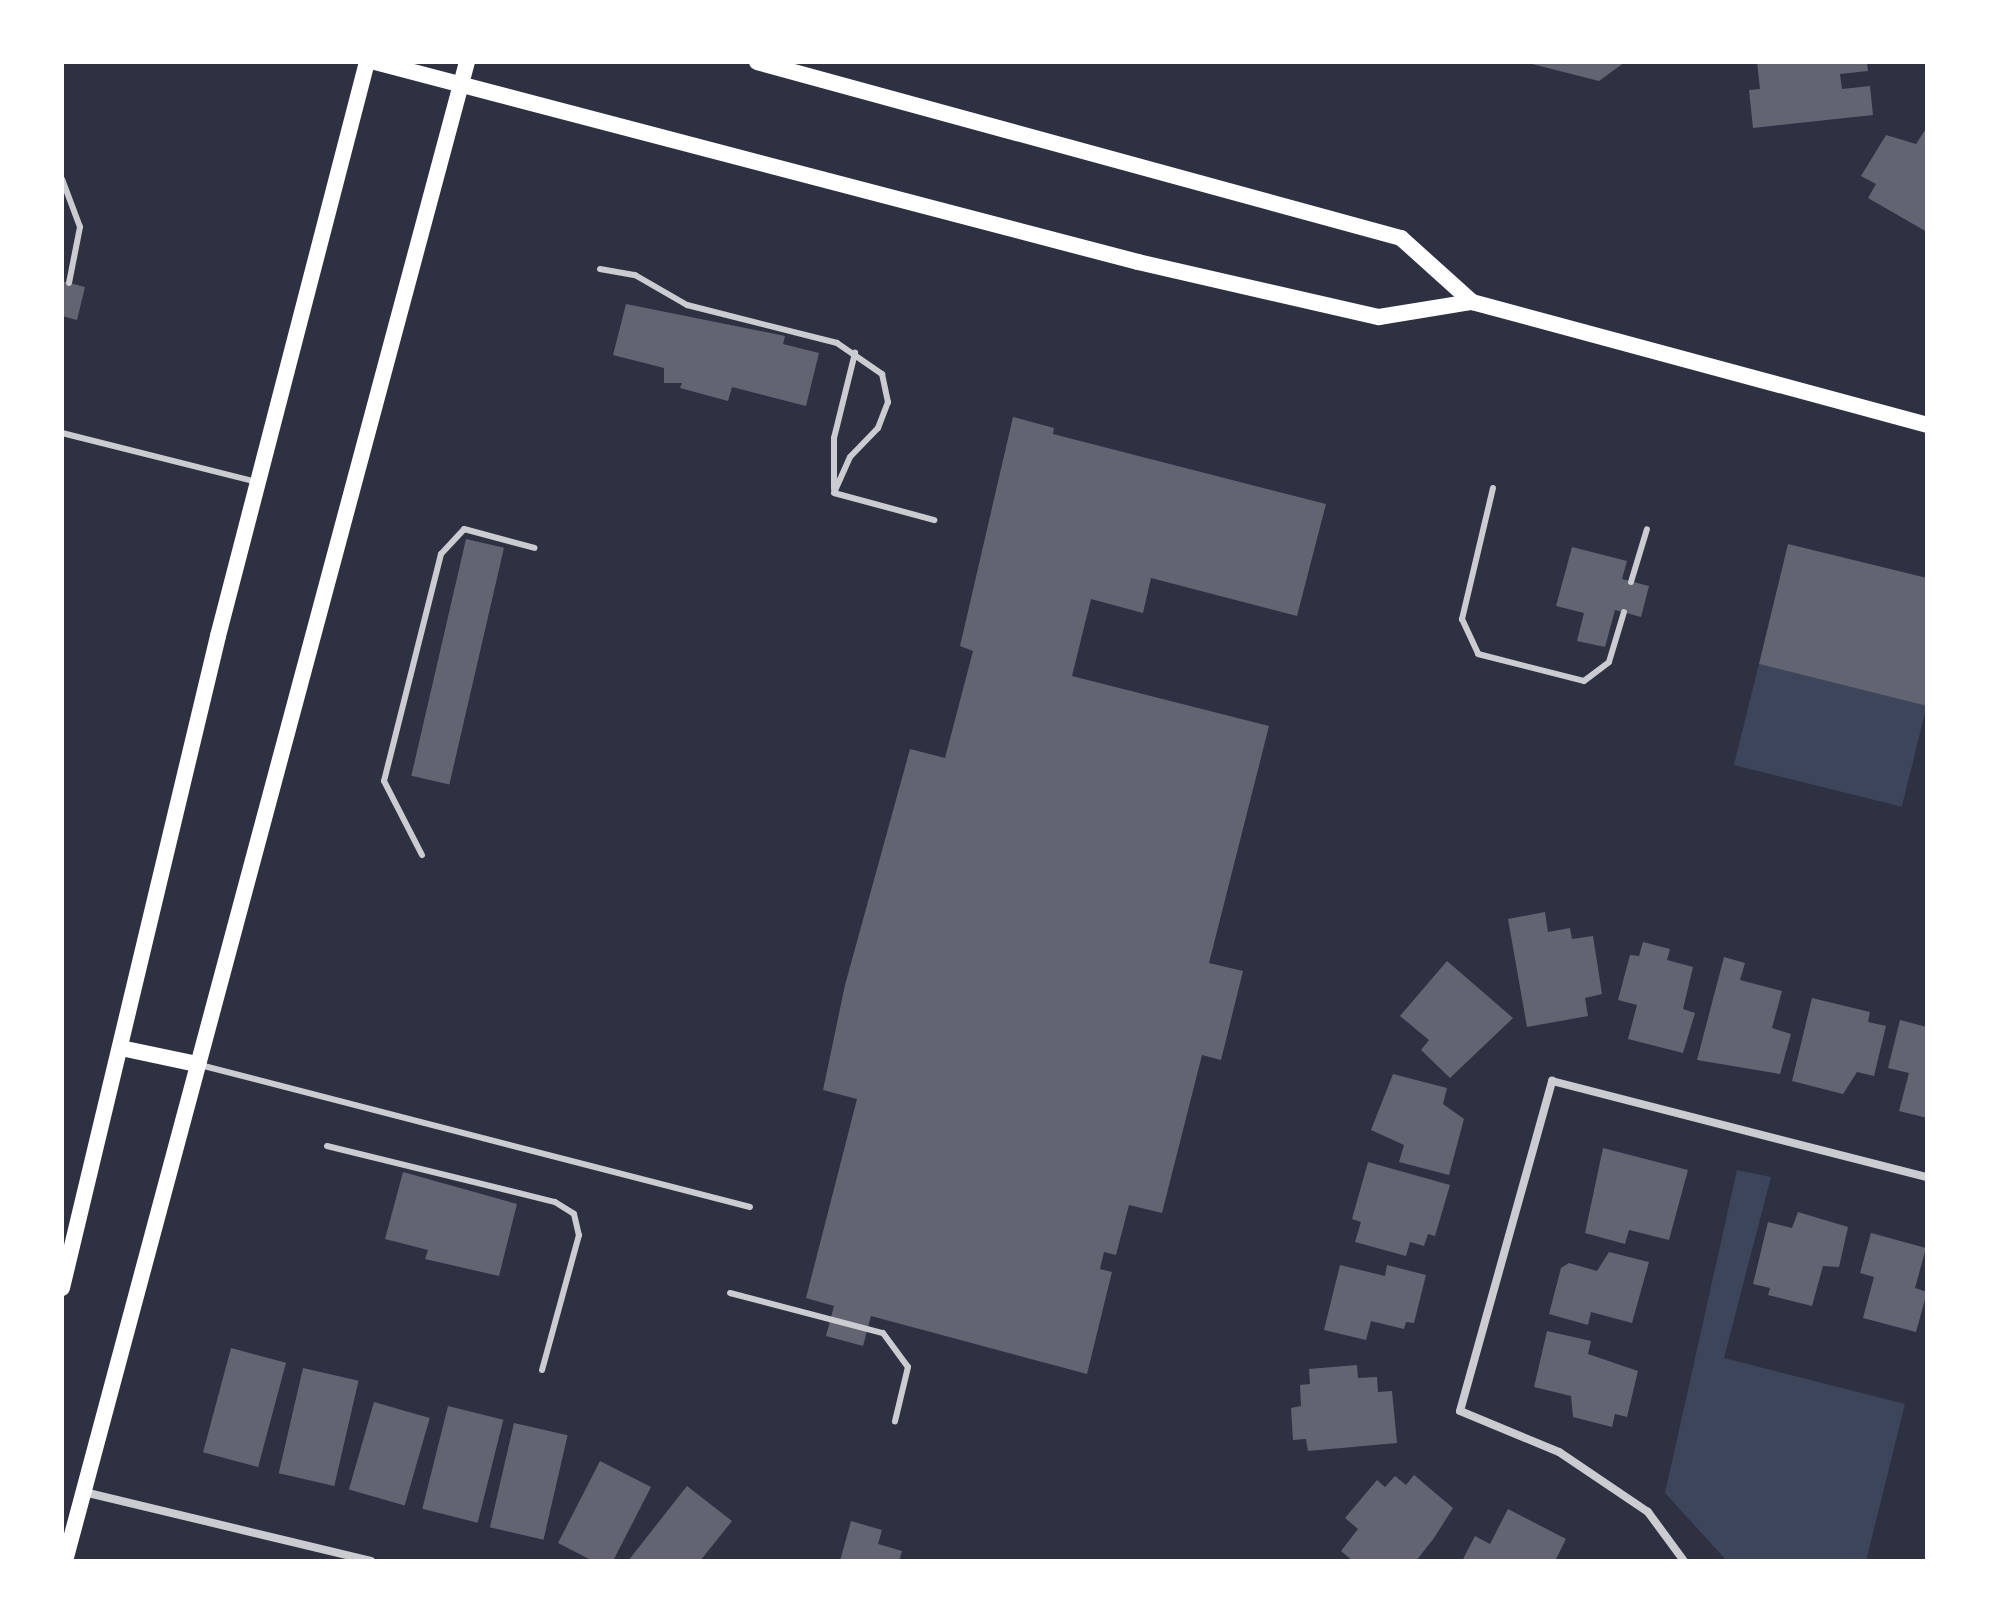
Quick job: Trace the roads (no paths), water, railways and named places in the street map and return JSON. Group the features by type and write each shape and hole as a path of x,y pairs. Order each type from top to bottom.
{"main road":[{"path":"62,1288 257,482 367,62"},
{"path":"375,62 1138,262 1379,317 1472,302 1927,425"},
{"path":"65,1561 467,62"},
{"path":"757,62 1401,238 1472,302"},
{"path":"121,1048 197,1064"}],"street":[{"path":"1684,1561 1648,1512 1559,1452 1460,1411 1552,1081 1927,1177"},
{"path":"83,1492 371,1561"}],"lane":[{"path":"62,179 80,227 69,283"},
{"path":"600,269 635,275 687,305 855,353 882,374 888,402 834,493"},
{"path":"834,493 834,438 855,353"},
{"path":"62,433 257,482"},
{"path":"1493,488 1462,619 1478,654 1584,681 1609,662 1624,612"},
{"path":"834,493 934,520"},
{"path":"422,855 384,781 441,554 464,529 535,548"},
{"path":"1631,582 1647,529"},
{"path":"197,1064 750,1207"},
{"path":"327,1146 555,1202 574,1214 579,1235 542,1370"},
{"path":"730,1293 883,1333 908,1367 895,1421"}]}
